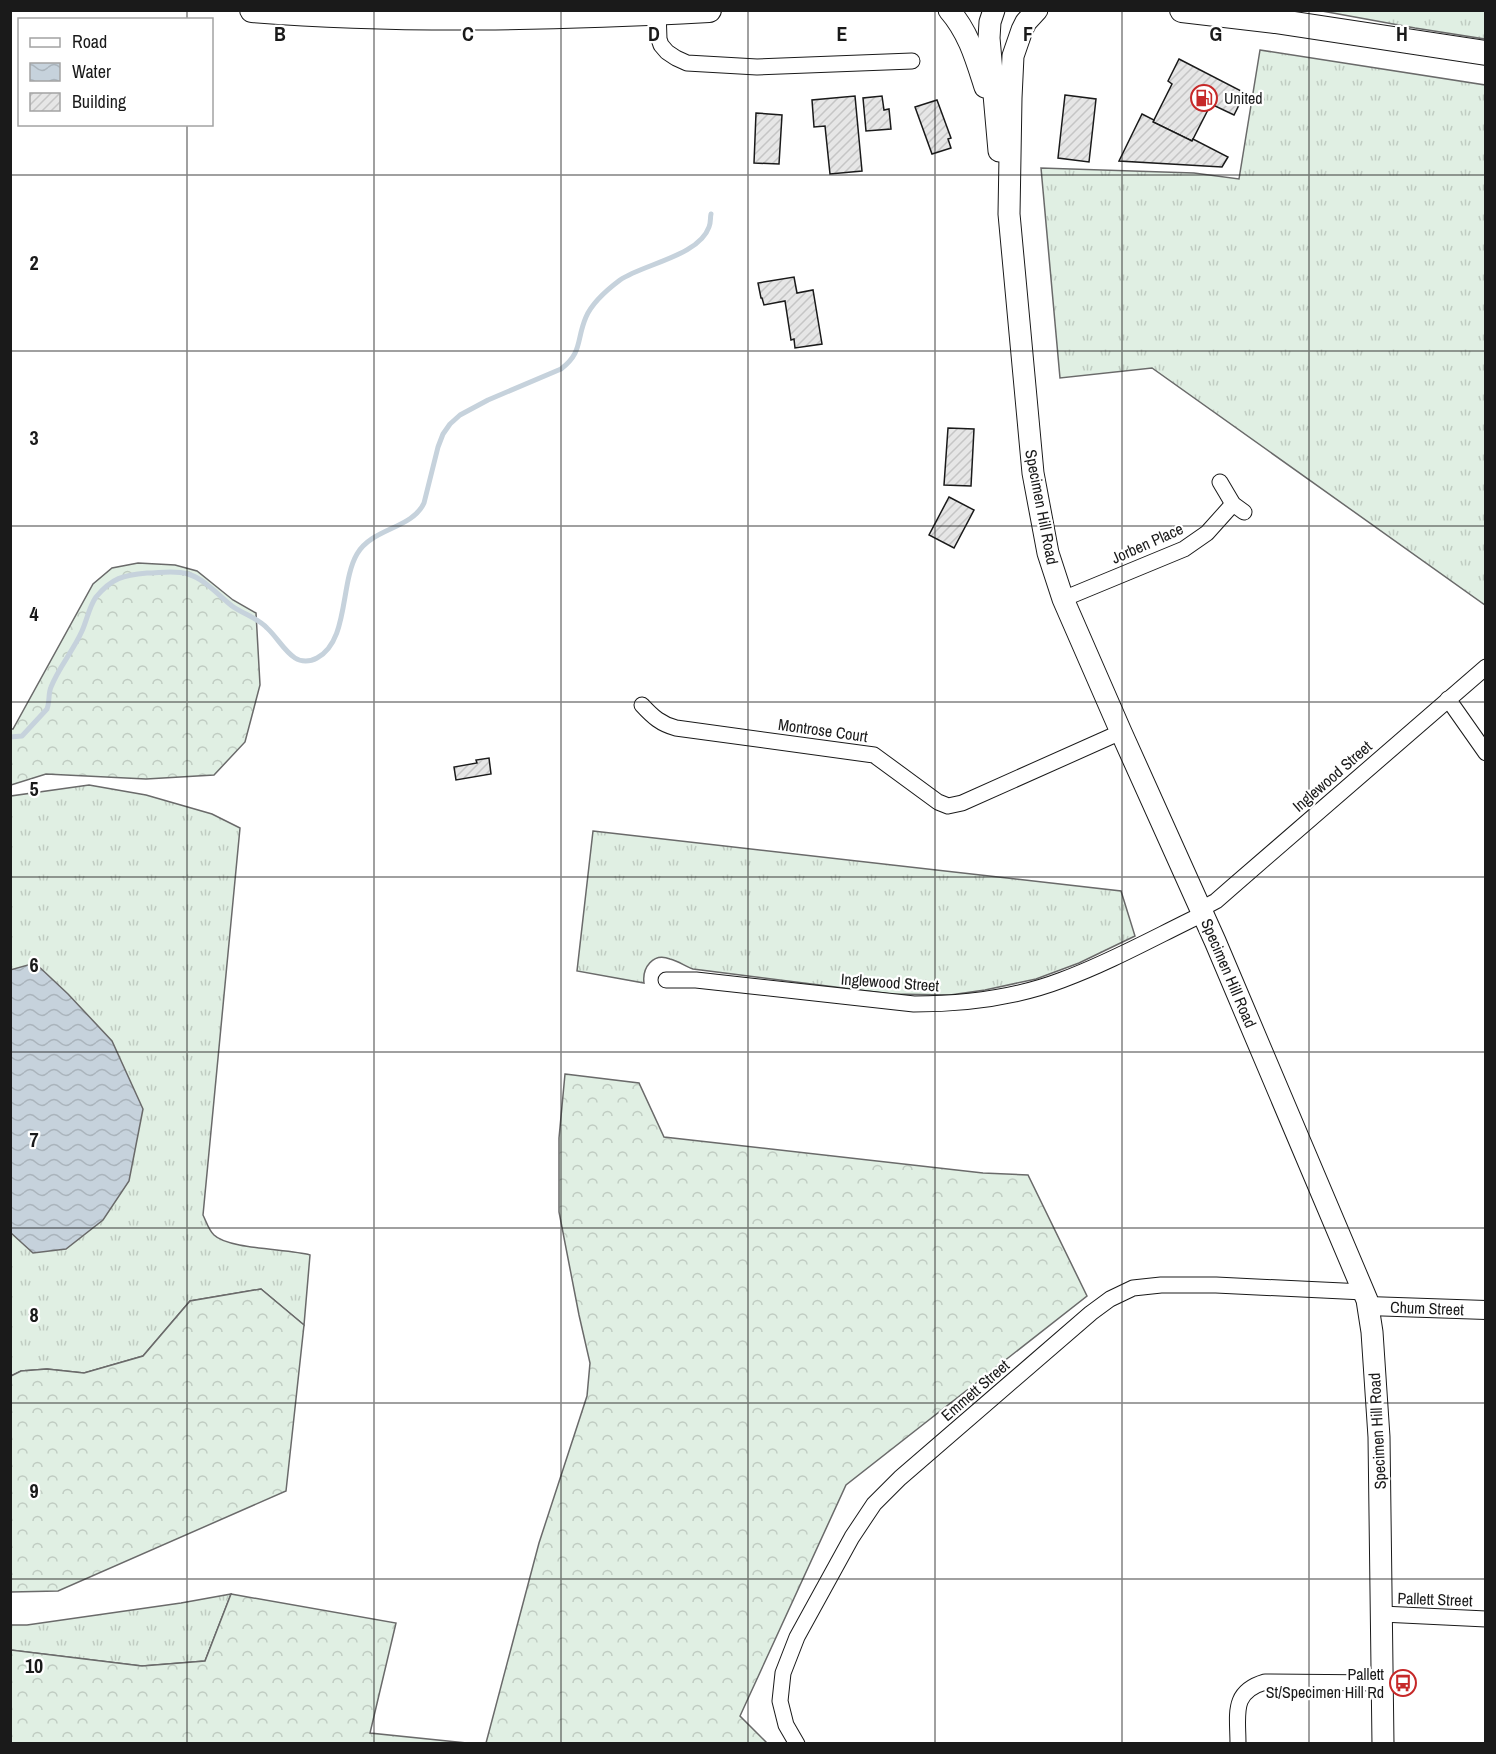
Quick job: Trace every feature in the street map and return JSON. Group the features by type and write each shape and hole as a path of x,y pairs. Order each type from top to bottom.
{"highway":[{"path":"252,10 319,15 444,18 709,10"},
{"path":"1182,10 1275,21 1485,52"}],"main road":[{"path":"949,10 962,26 971,45 996,119"},
{"name":"Specimen Hill Road","path":"994,10 990,22 989,38 1002,184 1009,214"},
{"name":"Specimen Hill Road","path":"1037,10 1026,22 1013,56 1009,214 1033,473 1048,553 1063,599 1202,912 1366,1299 1372,1332 1379,1437 1383,1743"}],"street":[{"path":"658,12 661,45 667,52 687,63 757,67 912,61"},
{"name":"Jorben Place","path":"1063,599 1184,549 1208,533 1238,508 1220,482"},
{"name":"Inglewood Street","path":"666,980 696,980 914,1004 944,1004 1018,993 1061,980 1087,970 1202,912 1485,667"},
{"path":"1449,699 1485,753"},
{"name":"Montrose Court","path":"642,705 655,719 664,725 676,728 874,755 938,802 948,806 963,803 1121,732"},
{"name":"Emmett Street","path":"797,1743 786,1725 780,1701 783,1673 797,1637 852,1537 874,1504 900,1478 1091,1313 1110,1299 1133,1288 1161,1285 1216,1285 1366,1299"},
{"name":"Chum Street","path":"1366,1299 1485,1310"},
{"name":"Pallett Street","path":"1382,1614 1485,1619"},
{"path":"1238,1743 1239,1702 1252,1686 1265,1682 1382,1683"}],"green space":[{"path":"1322,11 1485,11 1485,39 1415,28"},
{"path":"1260,50 1485,85 1485,605 1152,368 1060,378 1041,168 1194,173 1239,179"},
{"path":"138,563 175,565 197,571 233,600 256,613 260,685 245,742 214,775 146,779 46,774 11,785 11,729 93,584 112,568"},
{"path":"89,785 146,795 212,814 240,828 203,1215 212,1233 221,1240 244,1246 310,1255 304,1325 261,1289 190,1301 143,1356 84,1373 47,1369 21,1371 11,1376 11,796"},
{"path":"593,831 1121,891 1135,936 1079,963 1036,979 950,995 891,994 693,969 664,957 650,963 645,972 644,983 577,971"},
{"path":"565,1074 639,1083 664,1137 983,1173 1028,1175 1087,1296 846,1485 740,1716 767,1743 486,1743 539,1543 587,1396 590,1363 559,1212 559,1138"},
{"path":"261,1289 304,1325 286,1491 58,1591 11,1592 11,1376 21,1371 47,1369 84,1373 143,1356 190,1301"},
{"path":"231,1594 205,1661 142,1666 11,1650 10,1625 27,1625"},
{"path":"231,1594 396,1623 370,1733 467,1743 11,1743 11,1650 142,1666 205,1661"}],"water":[{"path":"35,963 112,1041 143,1109 129,1181 103,1220 66,1249 33,1253 11,1233 10,970"}],"building":[{"name":"United","path":"1179,59 1245,93 1234,115 1211,104 1192,141 1153,122 1172,84 1168,81"},
{"path":"1065,95 1096,99 1089,162 1058,158"},
{"path":"855,96 862,171 830,174 825,126 814,127 812,100"},
{"path":"882,96 884,110 889,109 891,129 866,131 863,98"},
{"path":"937,100 951,138 948,139 951,148 932,154 915,107"},
{"path":"756,113 782,115 779,164 754,163"},
{"path":"1142,114 1154,120 1153,122 1228,157 1222,167 1119,161"},
{"path":"794,277 797,293 813,290 822,344 795,348 794,339 791,340 785,301 764,305 761,298 758,283"},
{"path":"948,428 974,429 971,486 944,485"},
{"path":"949,497 974,510 954,548 929,535"},
{"path":"489,758 491,774 456,780 454,767 477,763 476,760"}],"waterway":[{"path":"10,737 22,736 47,709 51,687 84,627 96,597 107,586 125,576 173,572 194,576 232,606 263,625 295,658 306,661 317,658 327,650 334,639 343,611 348,580 357,554 372,539 418,512 424,503 438,447 450,424 460,415 488,400 561,369 573,357 586,317 601,297 630,274 683,252 694,245 709,227 711,214"}],"place":[{"name":"United","path":"1204,98"},
{"name":"Pallett St/Specimen Hill Rd","path":"1403,1683"}]}
